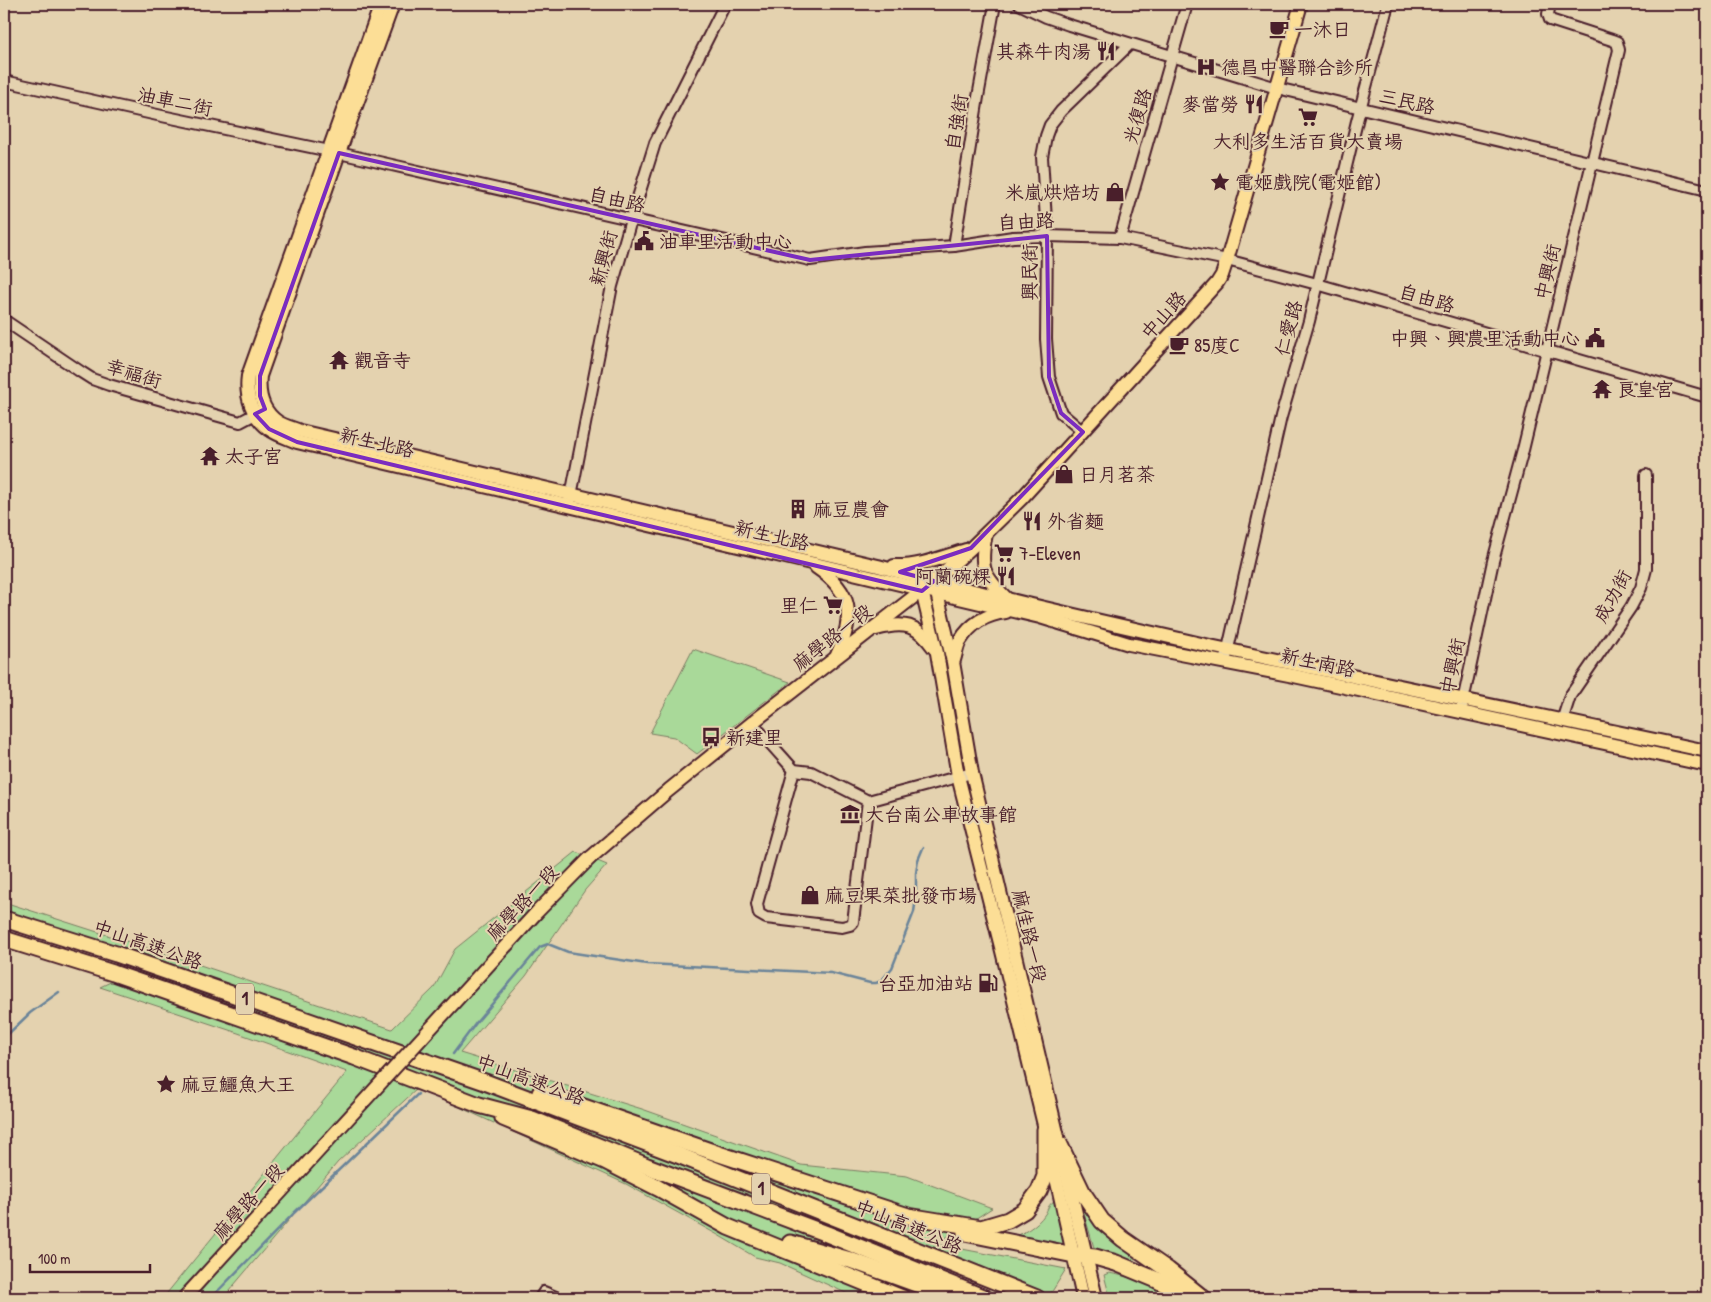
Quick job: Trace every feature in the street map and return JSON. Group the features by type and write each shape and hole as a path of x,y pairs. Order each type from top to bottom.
{"highway":[{"name":"中山高速公路","path":"4,919 116,954 484,1082 678,1155 1036,1298"},
{"name":"中山高速公路","path":"4,939 112,973 316,1044 480,1105 532,1118 648,1166 827,1234 985,1298"},
{"path":"484,1082 523,1088 581,1106 940,1228 1116,1263 1139,1271 1191,1298"},
{"path":"480,1105 512,1122 605,1161 728,1227 902,1298"},
{"path":"908,1216 980,1228 1008,1220 1025,1210 1039,1191 1045,1176 1045,1129"},
{"path":"1059,1143 1083,1193 1102,1221 1123,1239 1168,1270 1203,1298"},
{"path":"728,1227 850,1260 956,1298"}],"main road":[{"name":"新生北路","path":"333,152 381,4"},
{"name":"新生北路","path":"393,4 333,152 248,376 247,387 250,401 260,411 268,429 297,442 878,566 936,588"},
{"name":"中山路","path":"936,588 971,548 1021,499 1217,283 1222,275 1301,4"},
{"name":"新生北路","path":"570,501 922,591"},
{"path":"953,662 959,642 978,621 1009,605 984,570 982,559 986,534"},
{"path":"878,566 907,567 971,548"},
{"path":"810,563 829,576 841,589 847,601 848,619 845,638 836,657"},
{"name":"新生南路","path":"922,591 936,588 1226,656 1414,690 1462,706 1707,765"},
{"name":"麻佳路一段","path":"936,588 953,662 972,773 1059,1143 1080,1256 1083,1298"},
{"name":"麻佳路一段","path":"922,591 937,653 958,776 1045,1129 1080,1256 1096,1298"},
{"name":"麻學路一段","path":"184,1298 458,997 590,858 669,790 752,723 922,591"},
{"path":"872,631 892,625 910,626 927,639 937,653"},
{"name":"新生南路","path":"1462,706 1562,721 1707,751"}],"street":[{"name":"新興街","path":"570,501 612,286 630,220 655,143 725,4"},
{"name":"自強街","path":"954,246 995,4"},
{"name":"三民路","path":"1019,4 1046,17 1277,88 1707,190"},
{"name":"光復路","path":"1120,238 1188,4"},
{"name":"仁愛路","path":"1226,656 1282,417 1309,321 1360,108 1388,4"},
{"name":"中興街","path":"1462,706 1493,561 1523,450 1619,46 1612,40 1550,20 1548,14 1550,4"},
{"name":"興民街","path":"1082,432 1061,413 1049,377 1046,339 1047,236 1042,157 1050,125 1067,105 1130,44"},
{"name":"油車二街","path":"4,81 333,152"},
{"name":"自由路","path":"333,152 810,260 865,252 954,246 1013,237 1120,238 1227,260 1317,284 1707,397"},
{"name":"幸福街","path":"4,320 92,378 240,422 260,411"},
{"name":"成功街","path":"1562,721 1570,696 1631,607 1641,588 1646,569 1646,476"},
{"path":"752,723 794,770 811,772 868,801 972,773"},
{"path":"794,770 757,904 759,914 766,918 842,927 853,922 868,801"},
{"path":"540,1298 544,1292 558,1298"}],"highlighted area":[{"path":"339,153 810,260 1047,236 1049,377 1061,413 1083,432 971,548 900,572 934,581 922,591 297,442 269,429 255,414 265,409 260,396 260,376"}],"green space":[{"path":"693,649 790,682 697,754 674,737 650,733"},
{"path":"576,852 607,865 585,890 526,976 460,1053 642,1109 801,1165 907,1176 992,1208 936,1244 1066,1269 1048,1298 928,1249 857,1294 848,1294 780,1263 755,1257 626,1184 418,1088 338,1162 223,1298 163,1298 347,1072 100,987 151,963 4,915 4,902 392,1029 434,988 455,949"},
{"path":"1054,1201 1068,1257 1009,1238 1019,1235 1034,1226"},
{"path":"1082,1207 1135,1258 1133,1264 1098,1261"},
{"path":"1109,1273 1142,1282 1171,1298 1110,1298 1104,1275"}],"waterway":[{"path":"453,1054 476,1023 540,947 548,944 568,952 647,964 831,973 870,983 881,981 892,968 914,912 916,873 918,860 923,848"},
{"path":"4,1038 30,1013 59,992"},
{"path":"211,1298 294,1213 418,1094"}],"place":[{"name":"一沐日","path":"1279,29"},
{"name":"其森牛肉湯","path":"1106,51"},
{"name":"德昌中醫聯合診所","path":"1206,67"},
{"name":"麥當勞","path":"1254,104"},
{"name":"大利多生活百貨大賣場","path":"1308,117"},
{"name":"電姬戲院(電姬館)","path":"1220,182"},
{"name":"米嵐烘焙坊","path":"1115,192"},
{"name":"油車里活動中心","path":"644,241"},
{"name":"中興、興農里活動中心","path":"1595,338"},
{"name":"85度C","path":"1179,345"},
{"name":"觀音寺","path":"339,360"},
{"name":"良皇宮","path":"1602,389"},
{"name":"太子宮","path":"210,456"},
{"name":"日月茗茶","path":"1064,474"},
{"name":"麻豆農會","path":"798,509"},
{"name":"外省麵","path":"1032,521"},
{"name":"7-Eleven","path":"1004,553"},
{"name":"阿蘭碗粿","path":"1006,576"},
{"name":"里仁","path":"833,605"},
{"name":"新建里","path":"711,737"},
{"name":"大台南公車故事館","path":"850,814"},
{"name":"麻豆果菜批發市場","path":"810,895"},
{"name":"台亞加油站","path":"988,983"},
{"name":"麻豆鱷魚大王","path":"166,1084"}]}
